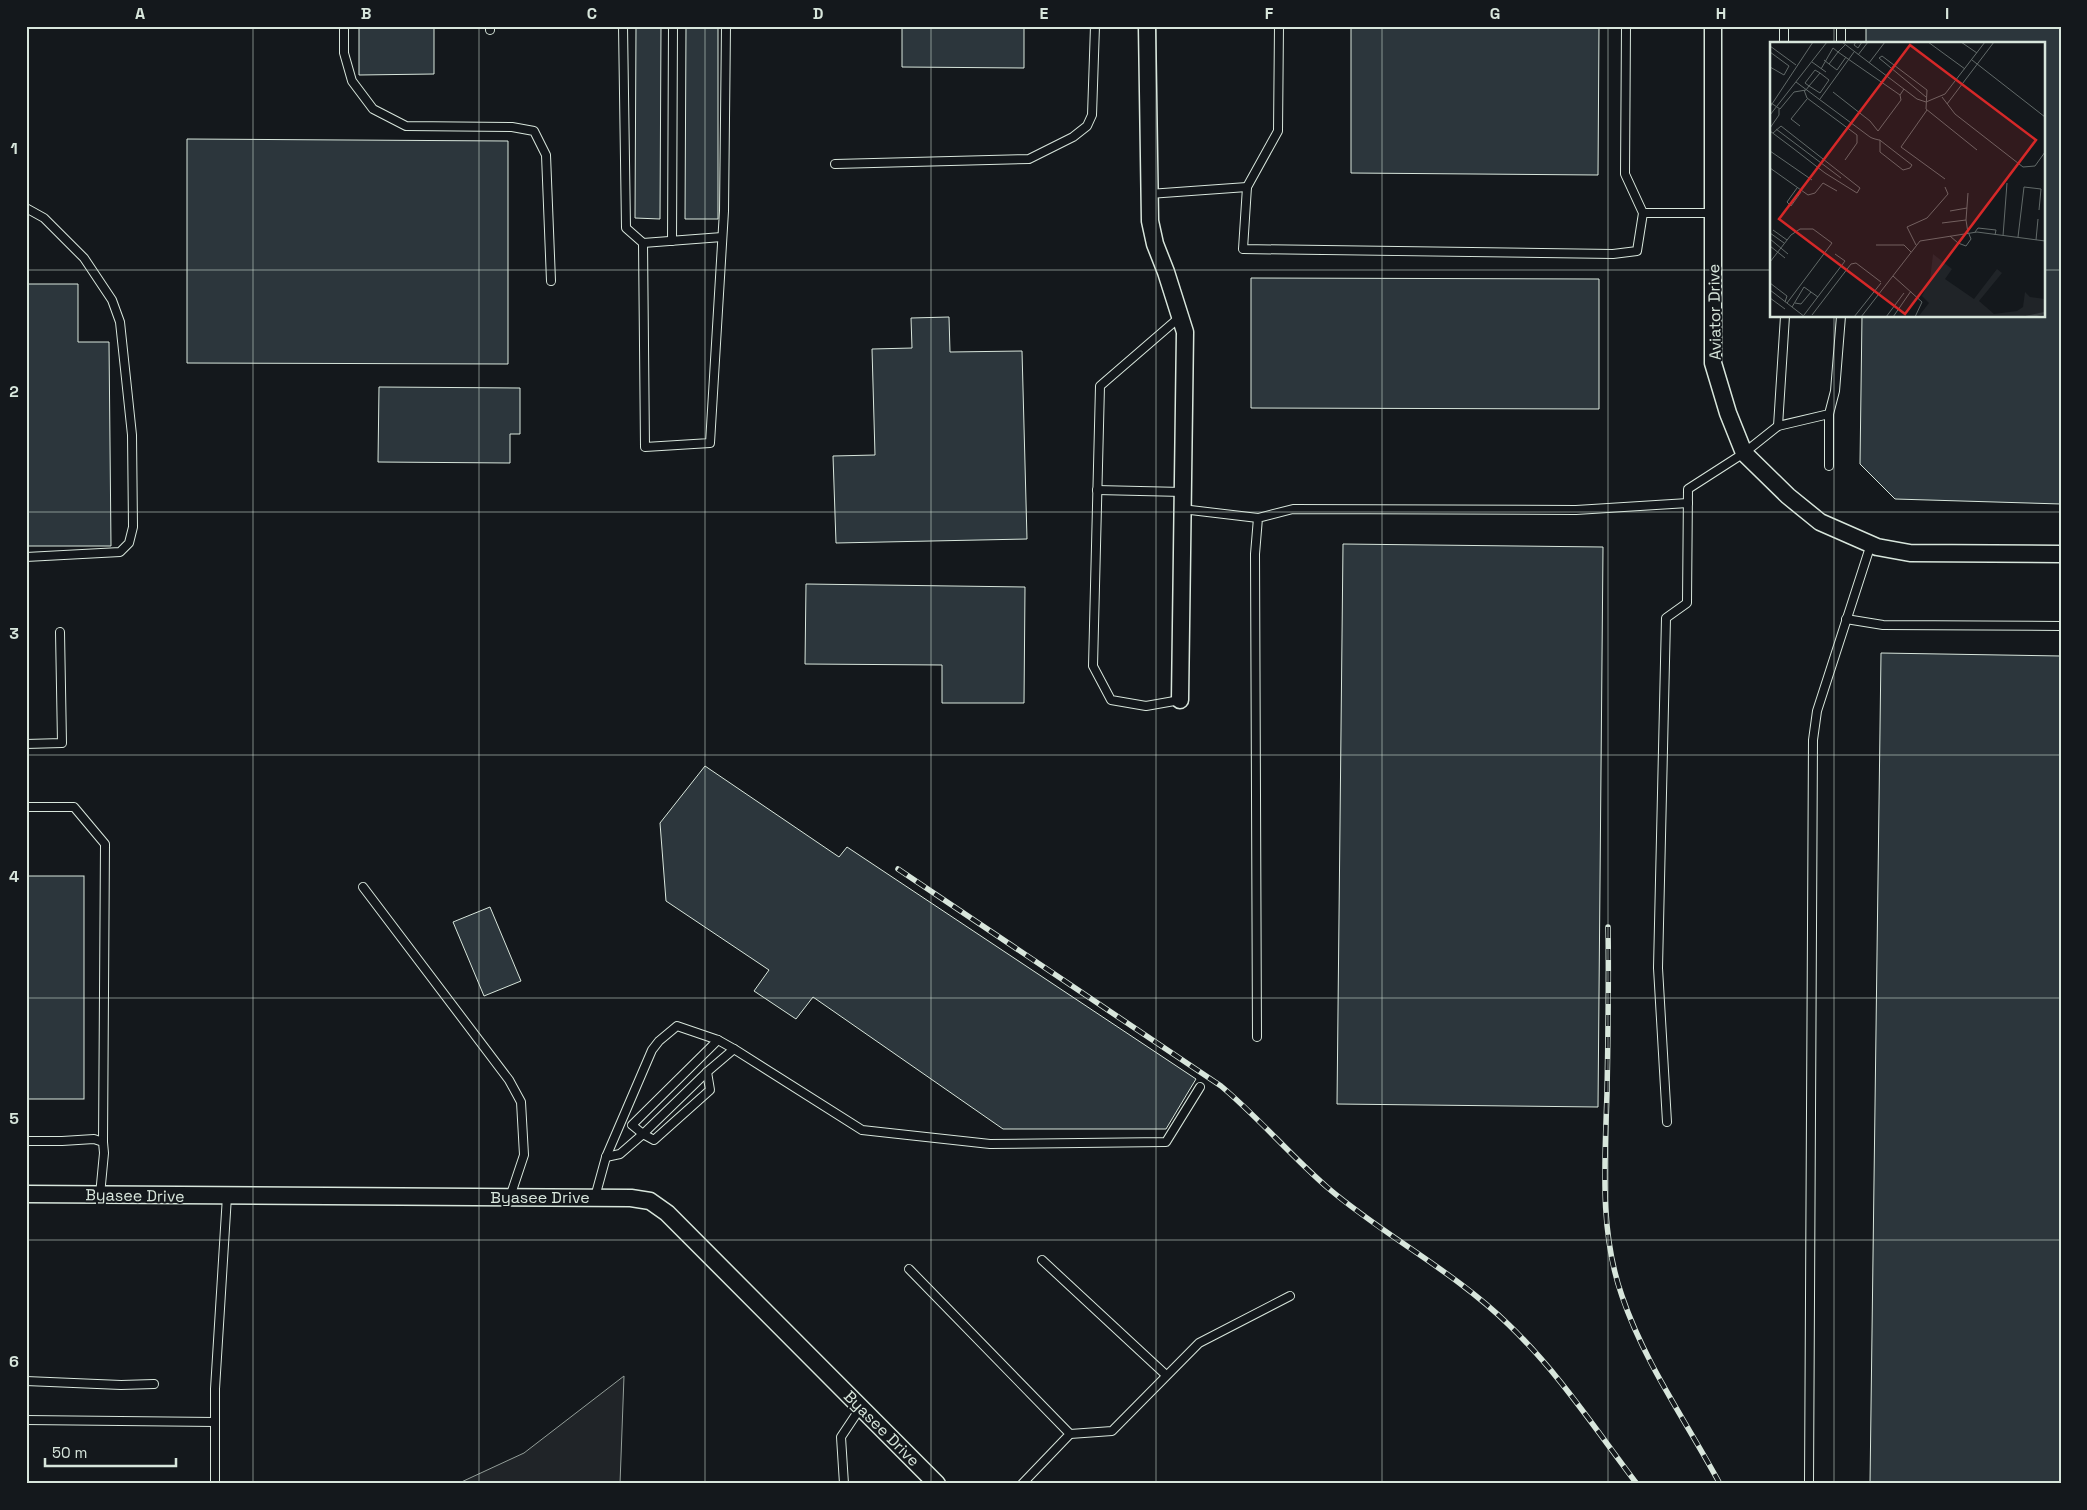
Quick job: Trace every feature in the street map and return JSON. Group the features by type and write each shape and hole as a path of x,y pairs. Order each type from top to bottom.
{"street":[{"path":"1147,26 1150,221 1155,244 1185,332 1180,700"},
{"name":"Aviator Drive","path":"1713,26 1713,363 1728,414 1744,453 1788,496 1820,522 1871,544 1910,553 2061,554"},
{"name":"Byasee Drive","path":"26,1194 595,1197 631,1198 650,1201 667,1213 937,1484"}],"lane":[{"path":"344,26 344,53 352,81 373,109 406,126 512,127 534,132 546,154 551,281"},
{"path":"622,26 626,228 643,243 722,237"},
{"path":"672,241 673,26"},
{"path":"643,243 645,447 710,443 724,211 726,26"},
{"path":"835,164 1029,159 1073,137 1087,126 1092,115 1095,26"},
{"path":"1279,26 1278,131 1247,187 1243,249 1613,254 1637,251 1643,213 1625,174 1626,26"},
{"path":"1784,26 1784,42"},
{"path":"1841,26 1841,42"},
{"path":"1150,194 1247,187"},
{"path":"26,208 44,218 84,258 101,280 112,300 120,322 132,435 133,527 129,543 120,552 26,557"},
{"path":"1643,213 1714,213"},
{"path":"1180,700 1146,706 1111,700 1094,666 1100,386 1181,316"},
{"path":"1778,426 1785,318"},
{"path":"1829,466 1829,414 1835,391 1841,318"},
{"path":"1667,1122 1658,968 1666,618 1687,603 1688,489 1744,453 1778,426 1829,414"},
{"path":"1098,490 1183,492"},
{"path":"1182,509 1258,518 1293,509 1576,510 1688,503"},
{"path":"1257,1037 1255,554 1258,518"},
{"path":"1809,1484 1813,740 1817,711 1871,544"},
{"path":"1846,619 1883,624 2061,626"},
{"path":"26,744 62,744 60,632"},
{"path":"26,807 74,807 105,844 104,1153 100,1195"},
{"path":"364,887 509,1080 521,1102 524,1155 510,1197"},
{"path":"595,1197 606,1157 652,1050 659,1041 677,1026 718,1040 862,1130 990,1144 1166,1142 1200,1087"},
{"path":"707,1072 710,1090 654,1140 632,1126 718,1040"},
{"path":"606,1157 620,1154 734,1049"},
{"path":"26,1141 94,1139 103,1142"},
{"path":"215,1484 215,1389 227,1196"},
{"path":"1042,1260 1166,1375"},
{"path":"909,1269 1070,1434"},
{"path":"1022,1484 1070,1434 1112,1431 1199,1343 1290,1296"},
{"path":"26,1381 121,1385 154,1384"},
{"path":"844,1484 841,1437 861,1407"},
{"path":"26,1420 215,1422"}],"shaded area":[{"path":"624,1376 620,1484 457,1484 524,1453"}],"building":[{"path":"359,26 434,26 434,74 359,75"},
{"path":"636,26 661,26 660,219 635,218"},
{"path":"686,26 718,26 718,219 685,219"},
{"path":"902,26 1024,26 1024,68 902,67"},
{"path":"1351,26 1599,26 1598,175 1351,173"},
{"path":"1866,26 2061,26 2061,504 1895,499 1860,464 1862,318 2044,318 2044,42 1866,42"},
{"path":"187,139 508,141 508,364 187,363"},
{"path":"1251,278 1599,279 1599,409 1251,408"},
{"path":"26,284 78,284 78,342 109,342 111,546 26,546"},
{"path":"949,317 950,352 1022,351 1027,539 836,543 833,456 875,455 872,349 912,348 911,318"},
{"path":"379,387 520,388 520,434 510,434 510,463 378,462"},
{"path":"1343,544 1603,547 1598,1107 1337,1104"},
{"path":"806,584 1025,587 1024,703 942,703 942,665 805,664"},
{"path":"1881,653 2061,656 2061,1484 1870,1484"},
{"path":"705,766 839,857 847,847 1196,1079 1166,1129 1003,1129 813,997 796,1019 754,991 769,970 666,901 660,823"},
{"path":"26,876 84,876 84,1099 26,1099"},
{"path":"490,907 521,981 484,996 453,922"}],"railway":[{"path":"898,869 1221,1086 1328,1188 1488,1306 1544,1362 1637,1484"},
{"path":"1608,927 1605,1196 1610,1246 1615,1271 1631,1321 1642,1345 1720,1484"}]}
